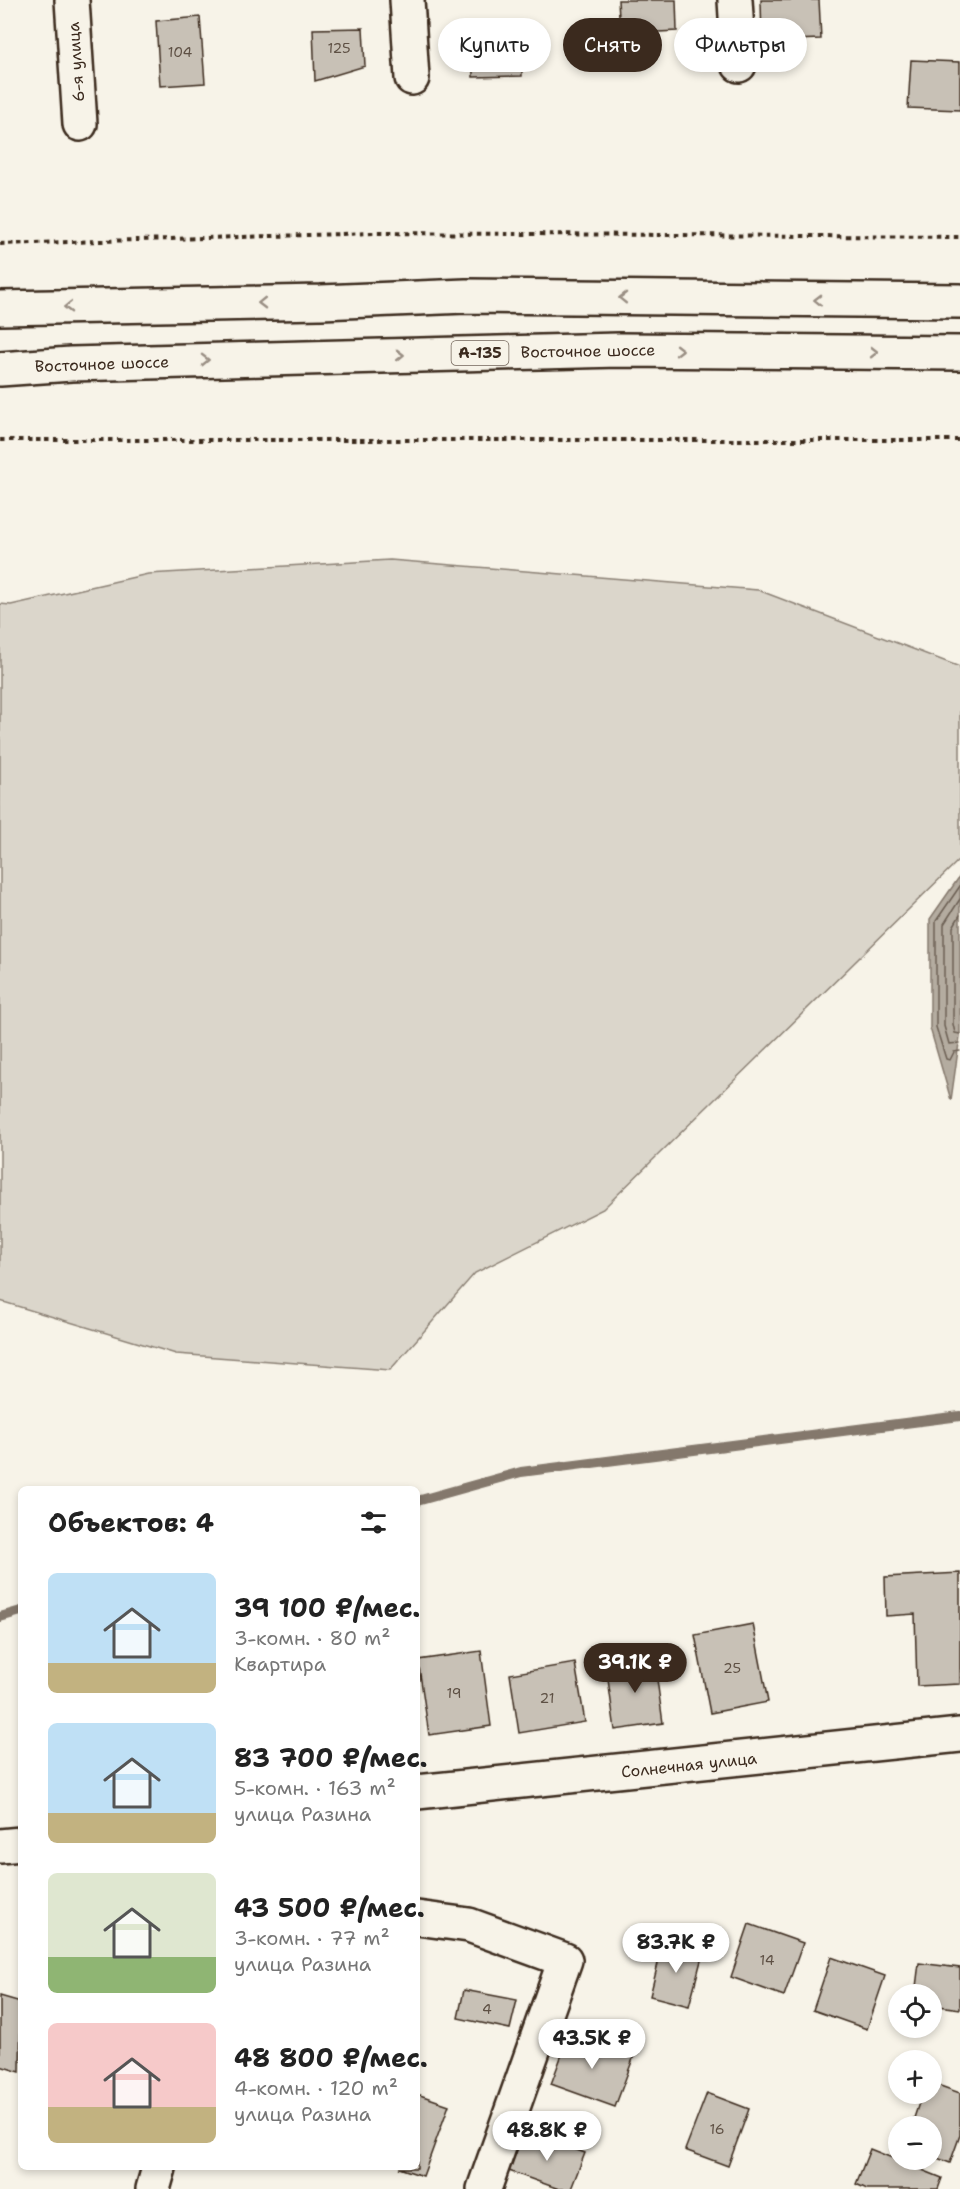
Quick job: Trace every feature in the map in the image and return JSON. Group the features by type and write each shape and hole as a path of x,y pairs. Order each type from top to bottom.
{"main road":[{"name":"6-я улица","path":"72,0 80,124"},
{"path":"407,0 412,78"},
{"path":"735,0 736,18"},
{"path":"0,308 321,302 466,296 960,301"},
{"name":"Восточное шоссе","path":"0,369 71,364 620,350 960,352"},
{"name":"Солнечная улица","path":"420,1792 960,1735"},
{"path":"0,1846 18,1844"},
{"path":"420,1918 469,1925 565,1960 484,2189"},
{"path":"153,2189 158,2170"}],"path":[{"path":"0,244 376,233 960,237"},
{"path":"0,440 960,440"}],"shaded area":[{"path":"390,560 758,590 960,667 960,859 603,1209 475,1273 390,1370 176,1354 0,1301 0,604 11,605 148,574"}],"water":[{"path":"960,876 960,1036 951,1100 930,1028 930,919"}],"building":[{"path":"618,0 676,0 674,31 662,32 662,18 619,18"},
{"path":"761,0 819,0 821,39 807,39 807,18 761,18"},
{"path":"200,17 205,83 160,86 156,21"},
{"path":"363,28 365,66 315,81 313,29"},
{"path":"911,60 960,62 960,110 908,108"},
{"path":"473,72 522,72 522,76 473,77"},
{"path":"960,1573 960,1684 917,1686 915,1614 886,1616 885,1577"},
{"path":"753,1624 768,1702 710,1713 695,1635"},
{"path":"481,1651 491,1726 429,1735 420,1660"},
{"path":"654,1658 663,1723 615,1730 606,1665"},
{"path":"575,1663 585,1722 519,1733 510,1674"},
{"path":"749,1924 803,1943 784,1996 731,1977"},
{"path":"663,1943 703,1953 689,2006 650,1996"},
{"path":"831,1957 885,1976 867,2029 813,2010"},
{"path":"919,1963 960,1968 960,2009 942,2006 942,1984 916,1984"},
{"path":"464,1990 517,2000 510,2029 458,2018"},
{"path":"0,1996 18,2001 18,2071 0,2066"},
{"path":"570,2033 634,2056 615,2107 551,2084"},
{"path":"942,2087 960,2093 960,2135 950,2163 942,2160 942,2116 915,2116 919,2104 942,2104"},
{"path":"707,2093 749,2109 728,2166 685,2150"},
{"path":"420,2095 449,2105 423,2176 405,2170 420,2170"},
{"path":"524,2131 585,2153 571,2189 559,2189 509,2171"},
{"path":"870,2149 888,2156 888,2170 922,2170 942,2178 938,2189 867,2189 856,2184"}],"waterway":[{"path":"420,1500 521,1472 960,1416"},
{"path":"0,1617 18,1612"}]}
